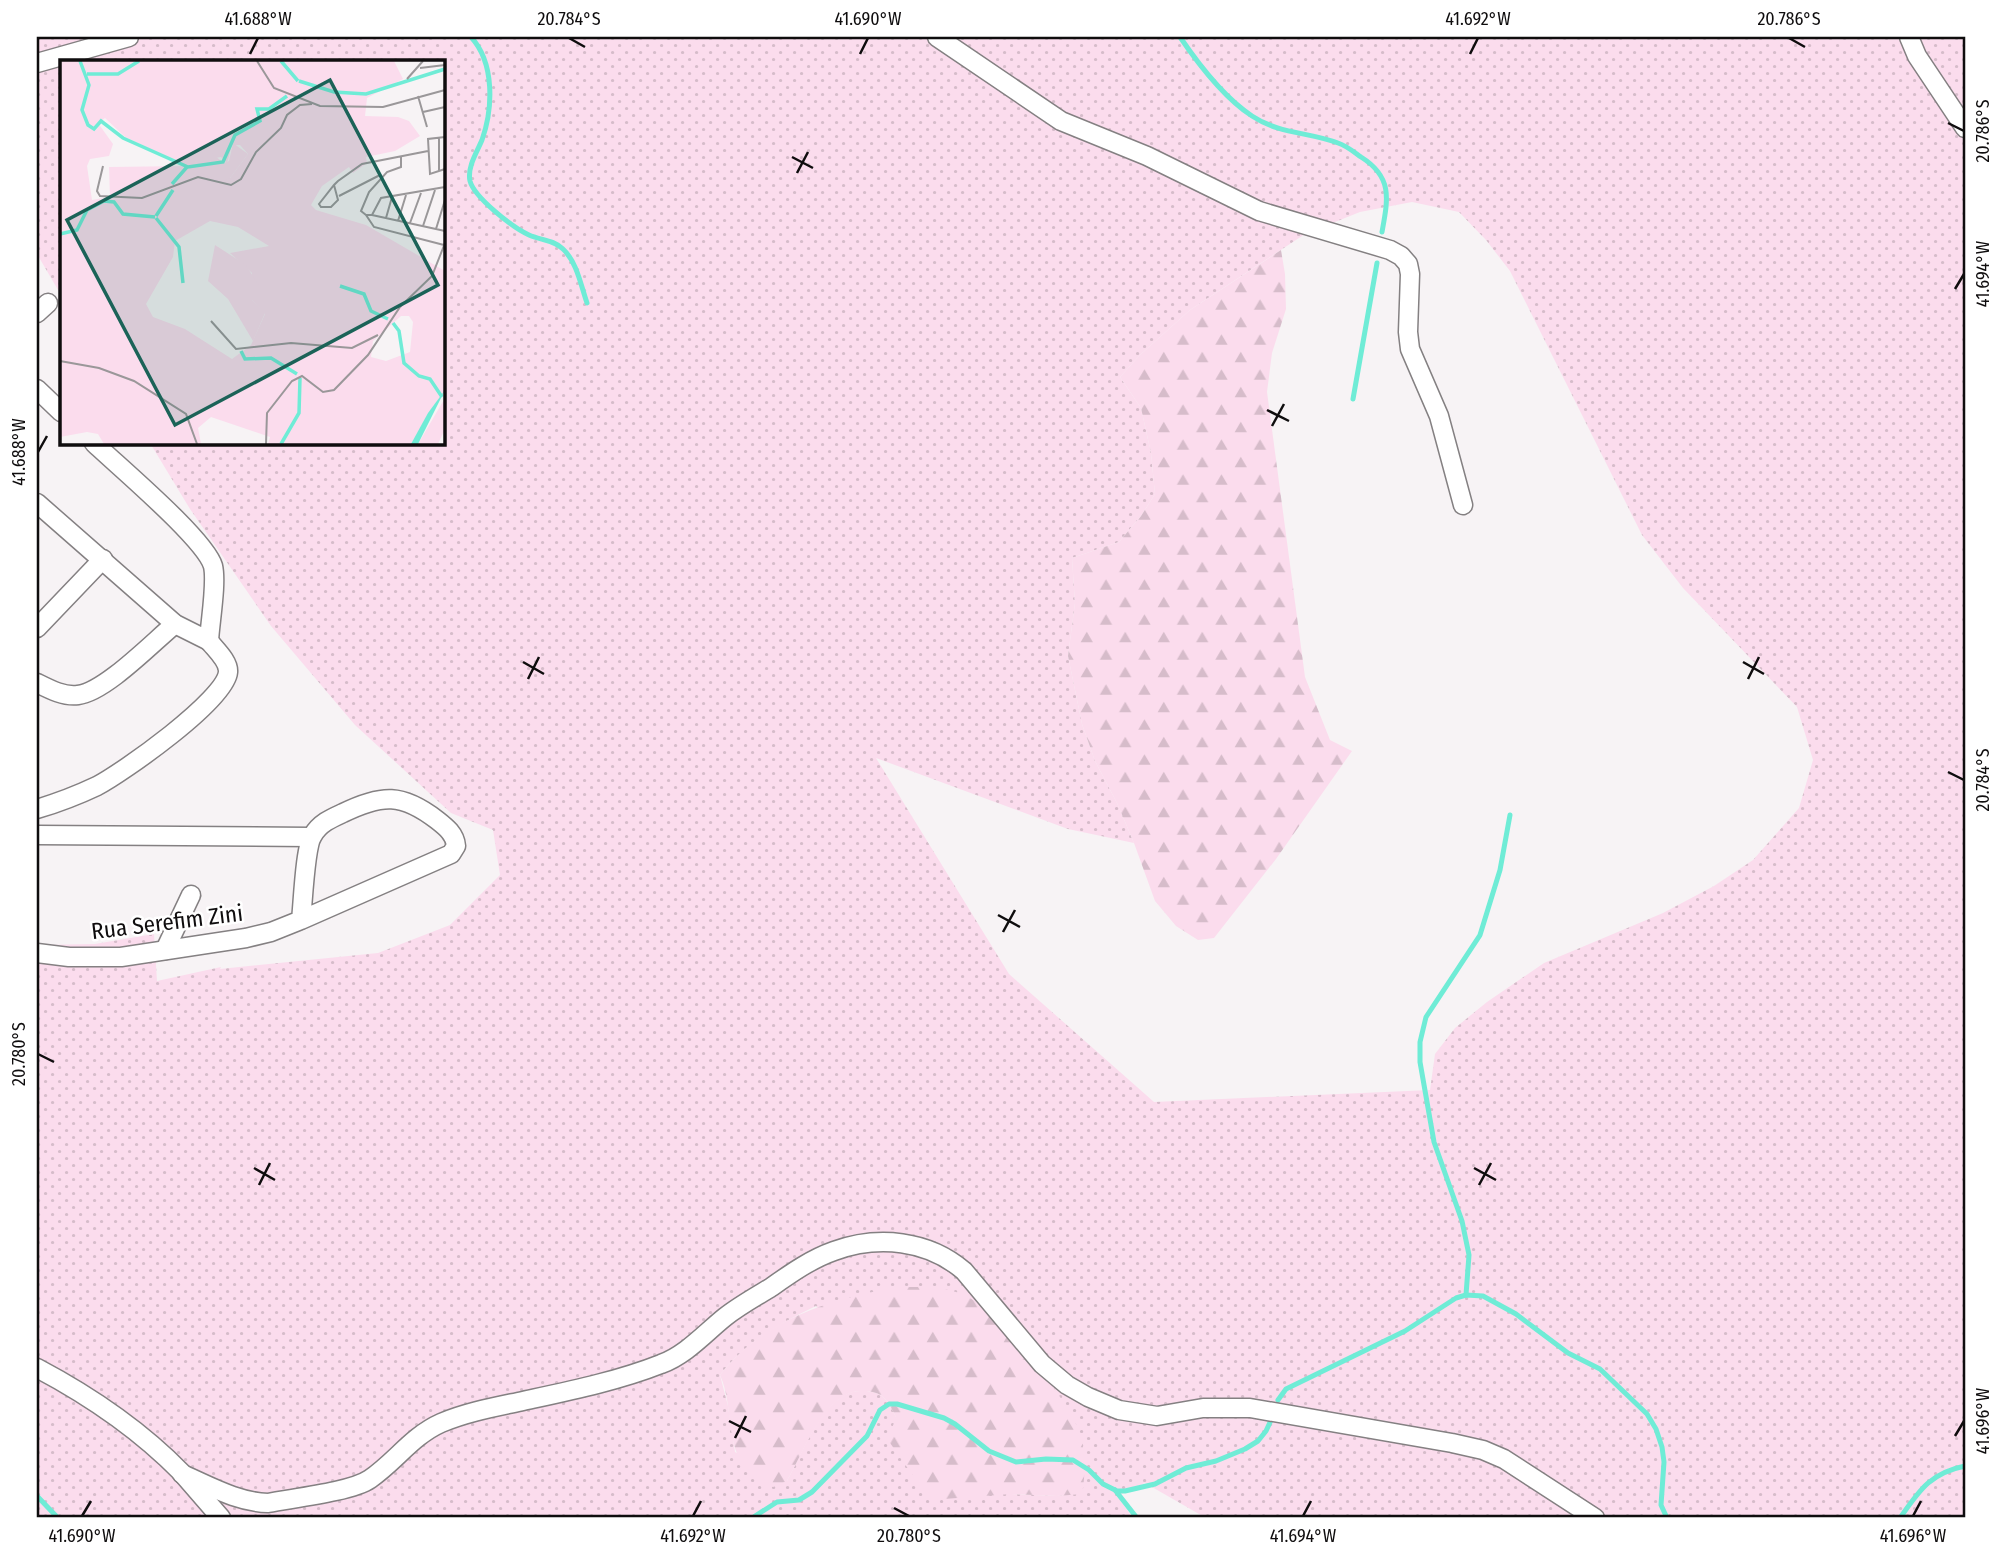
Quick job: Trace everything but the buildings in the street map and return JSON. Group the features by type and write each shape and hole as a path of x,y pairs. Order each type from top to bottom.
{"street":[{"path":"37,63 129,37"},
{"path":"937,37 1061,121 1147,156 1259,211 1390,250 1401,256 1408,264 1410,274 1410,349 1439,416 1463,505"},
{"path":"1909,37 1917,56 1965,128"},
{"path":"37,389 60,411"},
{"path":"95,444 180,524 209,557 214,574 209,641"},
{"path":"37,503 175,624 209,641 228,665 224,682 198,711 121,772 95,787 37,809"},
{"path":"37,628 103,559"},
{"path":"37,683 64,694 91,692 175,624"},
{"name":"Rua Serefim Zini","path":"37,953 69,957 121,957 246,938 302,920 451,855 456,846 452,834 433,817 411,803 394,798 362,804 328,821 311,837"},
{"path":"37,835 311,837 302,920"},
{"path":"165,950 191,895"},
{"path":"182,1474 254,1503 268,1503 359,1484 376,1474 417,1436 440,1424 474,1412 554,1394 665,1363 728,1315 806,1264 834,1251 883,1242 915,1245 935,1251 952,1261 964,1271 1042,1364 1067,1385 1087,1397 1119,1410 1157,1416 1203,1408 1250,1408 1473,1448 1504,1459 1595,1518"},
{"path":"37,1368 71,1386 137,1432 182,1474 221,1518"}],"green space":[{"path":"37,37 1965,37 1965,1518 1206,1518 1145,1483 1117,1496 1133,1518 37,1518 37,959 41,945 95,944 154,934 157,981 221,967 220,969 378,953 450,925 500,875 493,830 451,813 355,725 271,626 190,509 151,444 444,444 444,60 60,60 60,293 37,254","holes":["1412,202 1459,212 1486,240 1510,271 1642,535 1683,588 1797,707 1813,760 1799,808 1753,860 1714,886 1663,913 1544,963 1487,1002 1455,1028 1435,1054 1430,1090 1154,1102 1009,974 876,758 1068,829 1134,843 1095,761 1082,724 1068,656 1075,603 1072,558 1119,542 1155,494 1151,453 1141,408 1120,377 1190,310 1305,234 1360,212","816,1306 1082,1493 1057,1496 1011,1494 896,1417 890,1405 879,1394 867,1391 847,1394 825,1413 787,1481 735,1452 720,1375 730,1363 764,1335"]},
{"path":"1281,250 1286,309 1272,353 1267,392 1305,677 1330,740 1352,751 1276,859 1214,938 1198,940 1176,926 1155,901 1134,843 1095,761 1082,724 1068,656 1075,603 1072,558 1119,542 1155,494 1151,453 1141,408 1120,377 1190,310"},
{"path":"899,1287 939,1288 962,1294 992,1315 1026,1352 1058,1394 1077,1426 1084,1460 1082,1494 1011,1494 930,1500 888,1440 896,1417 890,1405 879,1394 867,1391 847,1394 825,1413 787,1481 773,1487 754,1477 744,1467 734,1442 720,1375 757,1339 800,1315 848,1298"}],"waterway":[{"path":"471,37 484,60 490,87 486,128 469,176 473,188 486,203 514,226 529,235 559,246 568,254 587,303"},
{"path":"1180,37 1221,90 1252,116 1283,130 1341,144 1371,165 1379,173 1386,190 1382,232"},
{"path":"1353,399 1377,263"},
{"path":"1466,1295 1469,1255 1462,1221 1434,1142 1420,1062 1420,1042 1426,1017 1480,935 1500,870 1510,815"},
{"path":"1278,1400 1286,1389 1405,1331 1456,1298 1466,1295 1483,1296 1516,1314 1568,1353 1600,1369 1647,1414 1662,1447 1664,1462 1661,1505 1667,1518"},
{"path":"752,1518 777,1502 799,1500 812,1492 867,1436 880,1410 889,1404 944,1418 989,1451 1016,1462 1073,1460 1089,1470 1103,1484 1117,1491 1155,1484 1186,1468 1216,1461 1245,1449 1258,1441 1272,1418"},
{"path":"1900,1518 1926,1484 1943,1473 1965,1466"},
{"path":"1115,1490 1137,1518"},
{"path":"37,1496 58,1518"},
{"path":"668,1518 687,1518"}]}
